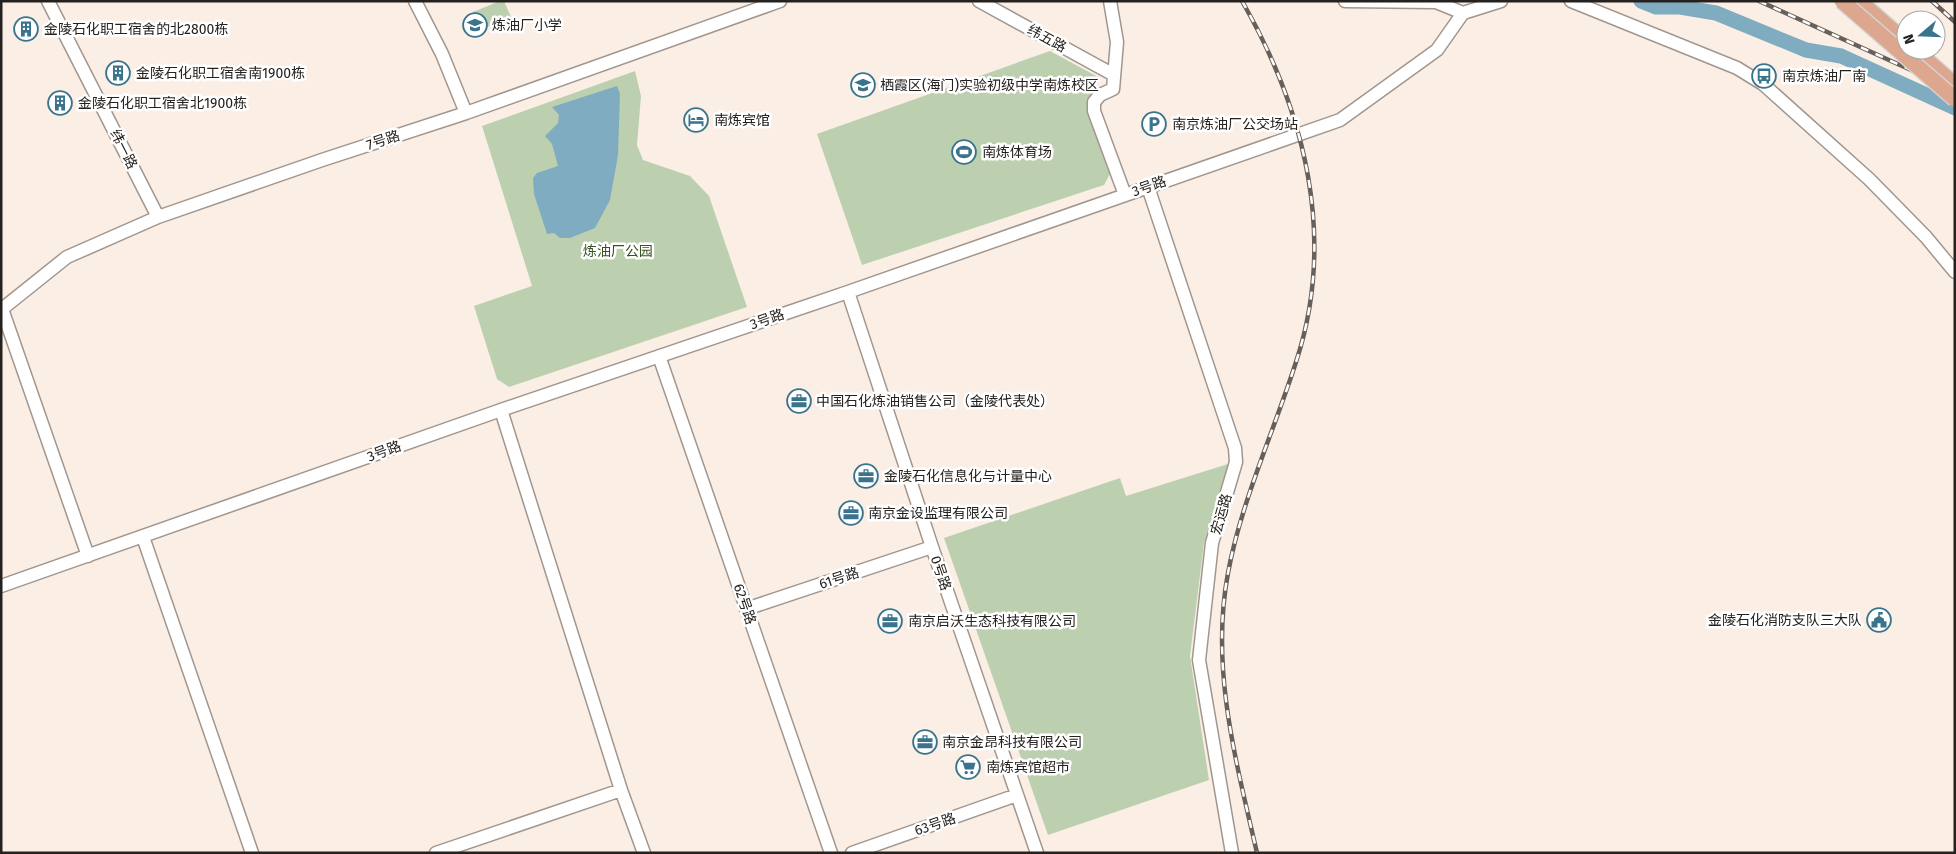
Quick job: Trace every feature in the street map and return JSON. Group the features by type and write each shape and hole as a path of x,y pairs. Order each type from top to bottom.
{"main road":[{"path":"1842,1 1955,99"},
{"path":"1859,1 1896,33"},
{"path":"1926,60 1955,86"}],"street":[{"name":"纬一路","path":"48,1 158,218"},
{"path":"414,1 442,54 466,114"},
{"name":"7号路","path":"2,309 67,257 158,218 322,160 466,114 780,1"},
{"name":"纬五路","path":"979,1 1114,75"},
{"path":"1110,1 1117,42 1113,89 1100,95 1094,102 1094,111 1125,195"},
{"path":"1346,1 1436,2 1463,13 1500,1"},
{"path":"1572,1 1737,68 1763,84 1869,178 1926,237 1955,272"},
{"name":"3号路","path":"1,586 500,410 848,292 1340,120 1438,50 1463,13"},
{"name":"宏运路","path":"1148,187 1235,448 1236,462 1212,543 1199,660 1232,853"},
{"name":"0号路","path":"848,292 932,547 1037,853"},
{"path":"2,309 88,556"},
{"name":"62号路","path":"659,356 831,853"},
{"path":"500,410 621,790 644,853"},
{"path":"143,537 252,853"},
{"name":"61号路","path":"746,609 932,547"},
{"path":"445,851 621,790"},
{"name":"63号路","path":"852,853 1017,795"}],"green space":[{"path":"504,1 511,17 480,30 473,12"},
{"name":"南炼体育场","path":"1050,51 1100,78 1087,104 1112,170 1104,185 862,265 817,134"},
{"name":"炼油厂公园","path":"635,71 641,96 637,145 643,160 690,176 709,196 747,307 509,387 497,379 474,306 532,286 482,126"},
{"path":"1228,464 1204,543 1190,656 1209,780 1048,835 944,538 1120,478 1126,496"}],"water":[{"path":"617,86 620,94 618,155 610,200 595,228 570,238 560,238 554,233 547,234 534,194 533,178 537,173 558,166 552,144 545,136 558,123 559,115 552,107"}],"waterway":[{"path":"1641,1 1656,7 1680,7 1716,13 1806,50 1841,56 1955,108"}],"railway":[{"path":"1242,1 1264,43 1283,86 1298,131 1308,176 1314,222 1314,269 1308,315 1296,362 1241,520 1228,573 1223,609 1222,644 1228,714 1241,784 1257,853"},
{"path":"1759,1 1955,90"},
{"path":"1932,1 1955,22"}],"place":[{"name":"炼油厂小学","path":"475,25"},
{"name":"金陵石化职工宿舍的北2800栋","path":"26,29"},
{"name":"金陵石化职工宿舍南1900栋","path":"118,73"},
{"name":"南京炼油厂南","path":"1764,76"},
{"name":"栖霞区(海门)实验初级中学南炼校区","path":"863,85"},
{"name":"金陵石化职工宿舍北1900栋","path":"60,103"},
{"name":"南炼宾馆","path":"696,120"},
{"name":"南京炼油厂公交场站","path":"1154,124"},
{"name":"南炼体育场","path":"964,152"},
{"name":"中国石化炼油销售公司（金陵代表处）","path":"799,401"},
{"name":"金陵石化信息化与计量中心","path":"866,476"},
{"name":"南京金设监理有限公司","path":"851,513"},
{"name":"金陵石化消防支队三大队","path":"1879,620"},
{"name":"南京启沃生态科技有限公司","path":"890,621"},
{"name":"南京金昂科技有限公司","path":"925,742"},
{"name":"南炼宾馆超市","path":"968,767"}]}
